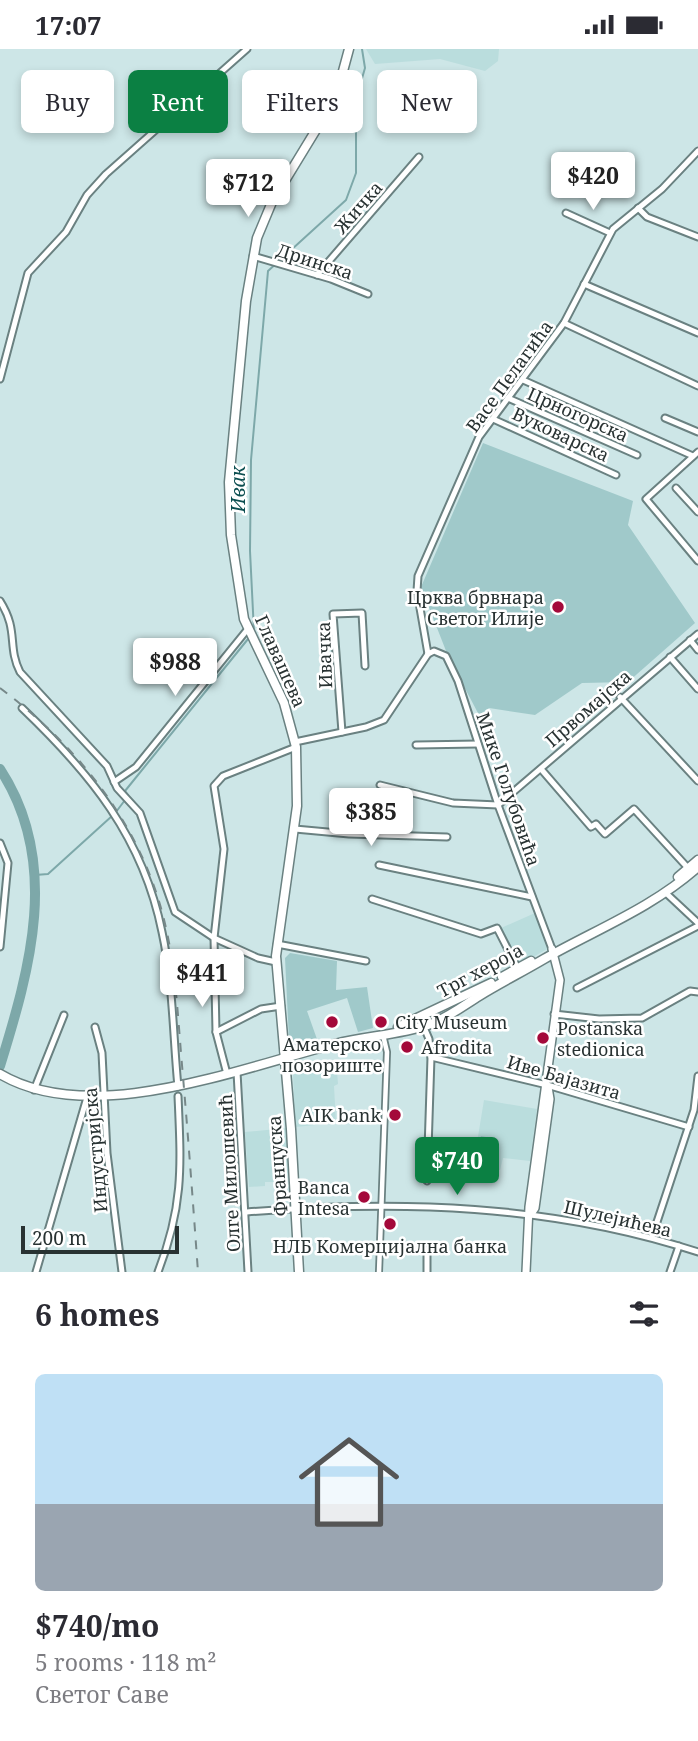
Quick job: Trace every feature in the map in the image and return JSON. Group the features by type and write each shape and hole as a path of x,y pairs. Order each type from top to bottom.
{"main road":[{"name":"Главашева","path":"285,1057 276,962 295,829 298,793 296,744 284,703 248,631 234,562 229,493 239,364 253,256 265,217 336,97 349,49"},
{"path":"553,951 653,898 698,860"},
{"path":"553,951 667,894 698,867"},
{"name":"Трг хероја","path":"0,1074 34,1090 88,1094 178,1091 285,1057 424,1026 553,951"},
{"name":"Трг хероја","path":"383,1034 519,971"},
{"name":"Француска","path":"285,1057 299,1272"}],"street":[{"path":"0,379 28,273 66,232 87,195 106,174 247,49"},
{"name":"Васе Пелагића","path":"428,654 417,591 418,576 479,437 564,323 616,225 662,189 698,151"},
{"name":"Жичка","path":"317,275 419,157"},
{"path":"638,208 648,217 698,237"},
{"path":"566,213 610,233"},
{"name":"Дринска","path":"253,256 368,294"},
{"path":"584,284 698,333"},
{"path":"564,323 698,386"},
{"path":"523,380 695,454 647,496 647,503 697,559"},
{"name":"Црногорска","path":"508,398 637,456"},
{"path":"664,418 698,432"},
{"name":"Вуковарска","path":"493,419 616,475"},
{"path":"676,488 698,512"},
{"path":"0,601 14,630 13,658 20,672 107,766 122,794 145,820 175,912 214,938 258,958 276,962"},
{"name":"Ивачка","path":"342,732 333,614 362,613 365,666"},
{"path":"114,782 136,767 248,631"},
{"name":"Првомајска","path":"498,805 620,697 698,633"},
{"path":"690,641 698,650"},
{"name":"Мике Голубовића","path":"428,654 434,651 446,656 553,951"},
{"path":"228,1074 216,1032 214,938 224,849 214,786 223,775 296,744 384,720 428,654"},
{"path":"670,657 698,689"},
{"path":"620,697 698,781"},
{"path":"22,708 65,749 122,824 146,880 162,930 178,1091 181,1166 178,1209 158,1272"},
{"path":"416,745 478,744"},
{"path":"541,769 591,827 596,824 605,834 634,809 688,868"},
{"path":"380,785 453,803 498,805"},
{"path":"295,829 349,834 447,837"},
{"path":"0,843 8,863 0,947"},
{"path":"379,865 532,897"},
{"path":"577,988 698,924 667,894"},
{"path":"372,899 481,934 497,928 519,971"},
{"path":"277,944 366,961"},
{"path":"526,1272 530,1214 560,980 553,951"},
{"path":"554,1014 599,1019 642,1018 690,991 698,992"},
{"path":"216,1032 261,1009 281,1006"},
{"path":"34,1090 64,1015"},
{"path":"420,1018 431,1057 427,1181"},
{"name":"Индустријска","path":"95,1027 101,1047 102,1093 122,1272"},
{"path":"379,1272 387,1052 383,1034"},
{"name":"Иве Бајазита","path":"431,1057 547,1085 689,1127"},
{"name":"Олге Милошевић","path":"237,1072 247,1212 248,1272"},
{"path":"652,1237 696,1111 698,1076"},
{"path":"36,1272 88,1094"},
{"name":"Шулејићева","path":"247,1212 381,1208 530,1214 652,1237 698,1252"},
{"path":"670,1272 679,1246"},
{"path":"427,1250 427,1272"}],"shaded area":[{"path":"366,49 499,49 498,61 485,71 440,59 375,64"},
{"path":"483,443 633,501 628,525 695,623 628,682 582,683 535,715 489,708 479,715 448,656 421,587"},
{"path":"535,913 549,948 519,965 501,928"},
{"path":"290,953 337,961 336,990 367,987 373,1028 358,1032 347,998 307,1011 318,1042 293,1048 289,1040 285,958"},
{"path":"337,1071 338,1084 334,1086 336,1123 295,1127 293,1072"},
{"path":"484,1100 537,1109 530,1161 503,1158 500,1170 473,1167"},
{"path":"287,1128 292,1182 265,1182 265,1186 249,1187 245,1132"},
{"path":"481,1136 496,1139 491,1164 475,1161"}],"waterway":[{"name":"Ивак","path":"254,632 250,551 251,460 268,271 346,200 356,173 356,99 365,68 362,49"},
{"name":"Ивак","path":"128,795 125,791 248,639"},
{"path":"0,769 19,804 30,841 35,878 29,954 0,1066"},
{"name":"Ивак","path":"116,812 125,800"},
{"name":"Ивак","path":"35,875 48,874 112,816"}],"railway":[{"path":"0,688 57,737 105,793 125,824 156,891 166,928 174,979 198,1272"}],"place":[{"name":"Црква брвнара Светог Илије","path":"558,607"},
{"name":"Аматерско позориште","path":"332,1022"},
{"name":"City Museum","path":"381,1022"},
{"name":"Postanska stedionica","path":"543,1038"},
{"name":"Afrodita","path":"407,1047"},
{"name":"AIK bank","path":"395,1115"},
{"name":"Banca Intesa","path":"364,1197"},
{"name":"НЛБ Комерцијална банка","path":"390,1224"}]}
